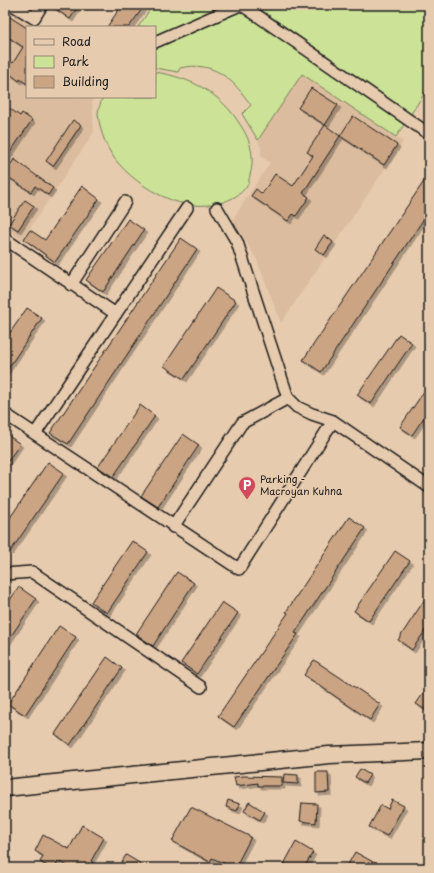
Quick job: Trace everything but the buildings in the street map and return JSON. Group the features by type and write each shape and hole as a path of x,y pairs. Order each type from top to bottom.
{"main road":[{"path":"5,777 123,768 326,747 429,744"},
{"path":"5,788 330,754 429,751"}],"street":[{"path":"13,5 34,18 42,5"},
{"path":"156,42 241,5 429,134"},
{"path":"71,285 125,202"},
{"path":"34,434 187,208"},
{"path":"217,208 237,242 288,398 297,406 312,414 333,421 429,487"},
{"path":"5,239 116,314"},
{"path":"173,527 242,423 288,398"},
{"path":"5,414 173,527 239,569 333,421"},
{"path":"5,574 32,572 201,687"}],"shaded area":[{"path":"5,5 39,26 26,26 26,98 92,98 94,132 22,240 5,228"},
{"path":"302,74 403,142 281,323 256,258 232,220 270,163 261,156 261,148 258,140"}],"green space":[{"path":"153,5 429,5 429,86 396,137 302,74 258,140 242,114 251,105 230,80 222,74 203,67 192,66 180,68 178,72 156,68 156,26 139,26"},
{"path":"156,72 181,78 193,83 215,96 224,104 241,126 250,144 252,156 247,186 232,198 213,204 183,204 159,195 131,176 111,153 102,134 98,114 103,98 156,98"}],"place":[{"name":"Parking - Macroyan Kuhna","path":"247,500"}]}
